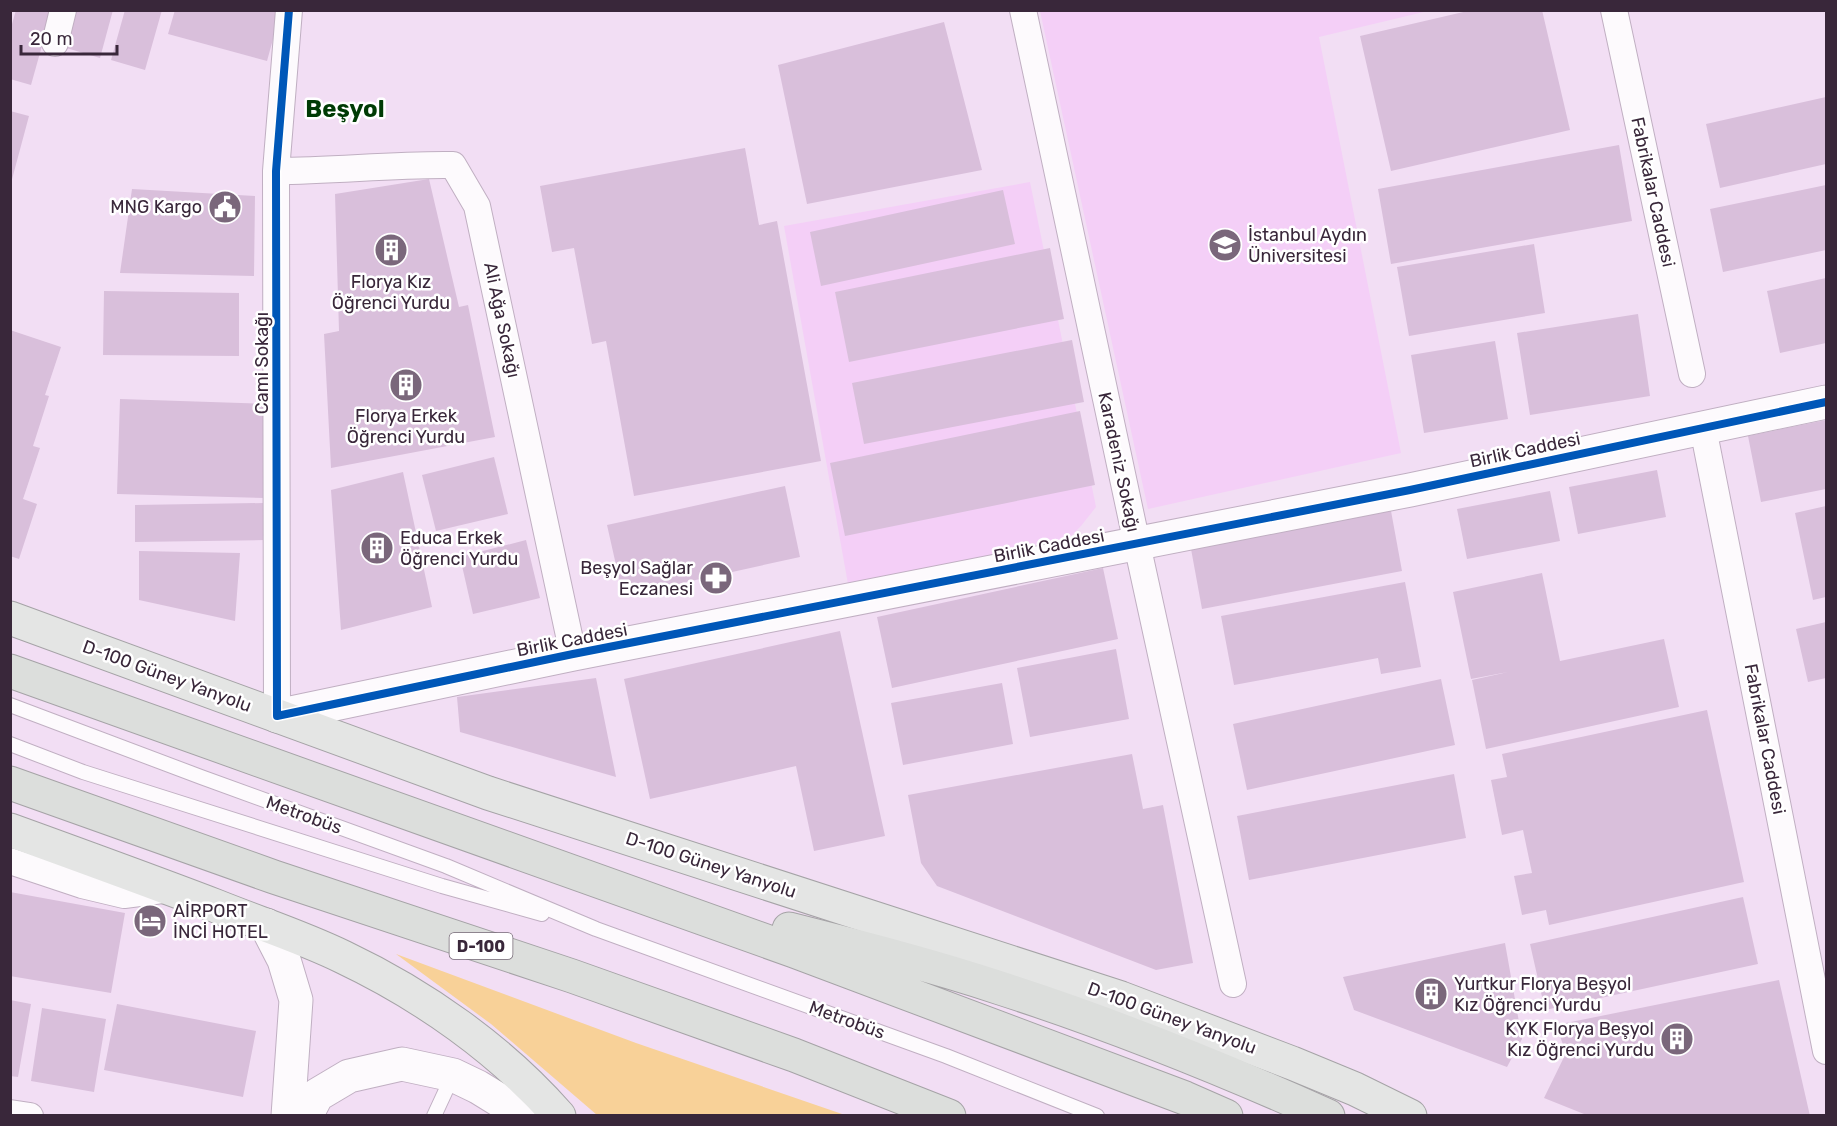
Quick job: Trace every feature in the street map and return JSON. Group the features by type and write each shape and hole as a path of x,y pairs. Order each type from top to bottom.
{"highway":[{"path":"10,671 923,998 1185,1098 1226,1116"},
{"name":"D-100","path":"10,783 274,877 572,976 772,1047 949,1116"},
{"path":"663,905 760,922 889,955 1000,988 1191,1058 1328,1116"}],"main road":[{"name":"D-100 Güney Yanyolu","path":"10,618 488,793 1131,1002 1292,1063 1355,1089 1410,1116"},
{"path":"10,830 171,889 342,956 398,985 472,1036 535,1089 558,1116"}],"street":[{"path":"54,43 63,10"},
{"name":"Cami Sokağı","path":"277,716 276,171 289,10"},
{"name":"Karadeniz Sokağı","path":"1023,10 1233,984"},
{"name":"Fabrikalar Caddesi","path":"1614,10 1692,374"},
{"name":"Ali Ağa Sokağı","path":"276,171 319,171 409,164 453,165 477,206 573,654"},
{"name":"Birlik Caddesi","path":"277,716 573,654 1410,490 1827,402"},
{"name":"Fabrikalar Caddesi","path":"1703,428 1827,1051"},
{"path":"10,861 82,885 124,895 171,889"},
{"path":"266,926 284,960 296,1000 288,1116"},
{"path":"306,1116 317,1095 349,1076 402,1064 453,1075 478,1087 525,1116"},
{"path":"10,1113 30,1116"}],"lane":[{"name":"Metrobüs","path":"10,705 446,866 596,929 946,1056 1097,1116"},
{"name":"Metrobüs","path":"10,744 83,772 442,886 596,929"},
{"path":"434,1116 453,1075"}],"shaded area":[{"name":"İstanbul Aydın Üniversitesi","path":"1040,11 1428,11 1319,37 1401,453 1148,509"},
{"path":"1030,182 1096,507 1062,545 848,584 784,226"},
{"path":"396,954 636,1043 845,1115 597,1115 491,1024"}],"building":[{"path":"16,10 52,10 31,85 10,79 10,31"},
{"path":"73,10 113,10 100,58 63,47"},
{"path":"125,10 162,10 145,70 111,60"},
{"path":"175,10 281,10 267,61 168,34"},
{"path":"1472,10 1542,10 1570,130 1391,171 1360,36"},
{"path":"944,22 982,170 807,204 778,65"},
{"path":"1826,97 1826,164 1720,188 1706,124"},
{"path":"10,111 29,116 11,183 10,183"},
{"path":"1619,145 1632,221 1391,264 1378,189"},
{"path":"745,148 759,225 777,221 821,461 634,496 606,341 592,344 574,248 552,252 540,186"},
{"path":"429,179 459,307 468,305 495,437 331,468 324,334 339,331 335,194"},
{"path":"1826,185 1826,250 1723,272 1710,209"},
{"path":"132,189 255,196 254,276 120,273"},
{"path":"1003,190 1015,244 821,286 810,232"},
{"path":"1534,244 1545,313 1409,336 1397,267"},
{"path":"1050,248 1064,319 849,362 835,292"},
{"path":"1826,278 1826,343 1780,353 1767,291"},
{"path":"104,291 239,293 239,356 103,355"},
{"path":"1638,314 1650,396 1530,415 1517,333"},
{"path":"10,330 61,347 45,395 49,396 33,446 40,448 23,499 37,504 19,559 10,556"},
{"path":"1072,340 1084,402 864,444 852,383"},
{"path":"1495,341 1508,419 1424,433 1411,355"},
{"path":"120,399 268,404 265,498 117,494"},
{"path":"1080,411 1095,485 845,536 830,463"},
{"path":"1826,420 1826,489 1761,502 1748,436"},
{"path":"494,457 508,514 436,531 422,475"},
{"path":"1657,470 1666,517 1578,534 1569,487"},
{"name":"Educa Erkek Öğrenci Yurdu","path":"403,472 432,607 341,630 331,490"},
{"path":"785,486 800,557 623,596 607,525"},
{"path":"1550,491 1560,541 1467,559 1457,509"},
{"path":"1389,500 1402,571 1202,609 1189,538"},
{"path":"264,503 265,540 135,542 135,505"},
{"path":"1826,506 1826,597 1813,600 1795,513"},
{"path":"526,540 540,598 473,614 460,557"},
{"path":"139,551 240,553 235,621 139,600"},
{"path":"1103,568 1118,639 892,688 877,617"},
{"path":"1542,573 1560,661 1664,639 1679,707 1486,749 1472,680 1508,672 1471,679 1453,592"},
{"path":"1405,582 1421,667 1381,674 1378,658 1234,685 1221,616"},
{"path":"1826,622 1826,678 1808,682 1796,629"},
{"path":"840,631 885,836 814,851 796,766 650,799 624,679"},
{"path":"1116,649 1129,719 1030,737 1017,668"},
{"path":"596,678 616,777 460,732 457,697"},
{"path":"1441,679 1455,745 1247,790 1233,724"},
{"path":"1002,683 1013,744 903,765 891,703"},
{"path":"1707,710 1744,882 1549,925 1546,910 1522,915 1514,876 1532,873 1523,830 1502,835 1491,780 1507,777 1502,754"},
{"path":"1132,754 1143,809 1163,805 1193,963 1156,970 937,886 921,863 908,795"},
{"path":"1454,774 1466,838 1249,880 1237,816"},
{"path":"10,892 125,913 111,993 10,976"},
{"path":"1743,897 1758,964 1545,1010 1530,944"},
{"name":"Yurtkur Florya Beşyol Kız Öğrenci Yurdu","path":"1505,943 1522,1039 1507,1067 1354,1010 1343,977"},
{"name":"KYK Florya Beşyol Kız Öğrenci Yurdu","path":"1779,980 1810,1116 1589,1116 1544,1098 1566,1053 1556,1025"},
{"path":"10,1000 31,1004 18,1077 10,1076"},
{"path":"117,1004 256,1031 243,1097 104,1070"},
{"path":"42,1008 106,1019 94,1092 31,1081"}],"cycle path":[{"path":"289,10 276,171 277,716 573,654 1410,490 1826,402"}],"place":[{"name":"MNG Kargo","path":"225,207"},
{"name":"İstanbul Aydın Üniversitesi","path":"1225,245"},
{"name":"Florya Kız Öğrenci Yurdu","path":"391,250"},
{"name":"Florya Erkek Öğrenci Yurdu","path":"406,385"},
{"name":"Educa Erkek Öğrenci Yurdu","path":"377,548"},
{"name":"Beşyol Sağlar Eczanesi","path":"716,578"},
{"name":"AİRPORT İNCİ HOTEL","path":"150,921"},
{"name":"Yurtkur Florya Beşyol Kız Öğrenci Yurdu","path":"1431,994"},
{"name":"KYK Florya Beşyol Kız Öğrenci Yurdu","path":"1677,1039"}],"district":[{"name":"Beşyol","path":"345,109"}]}
